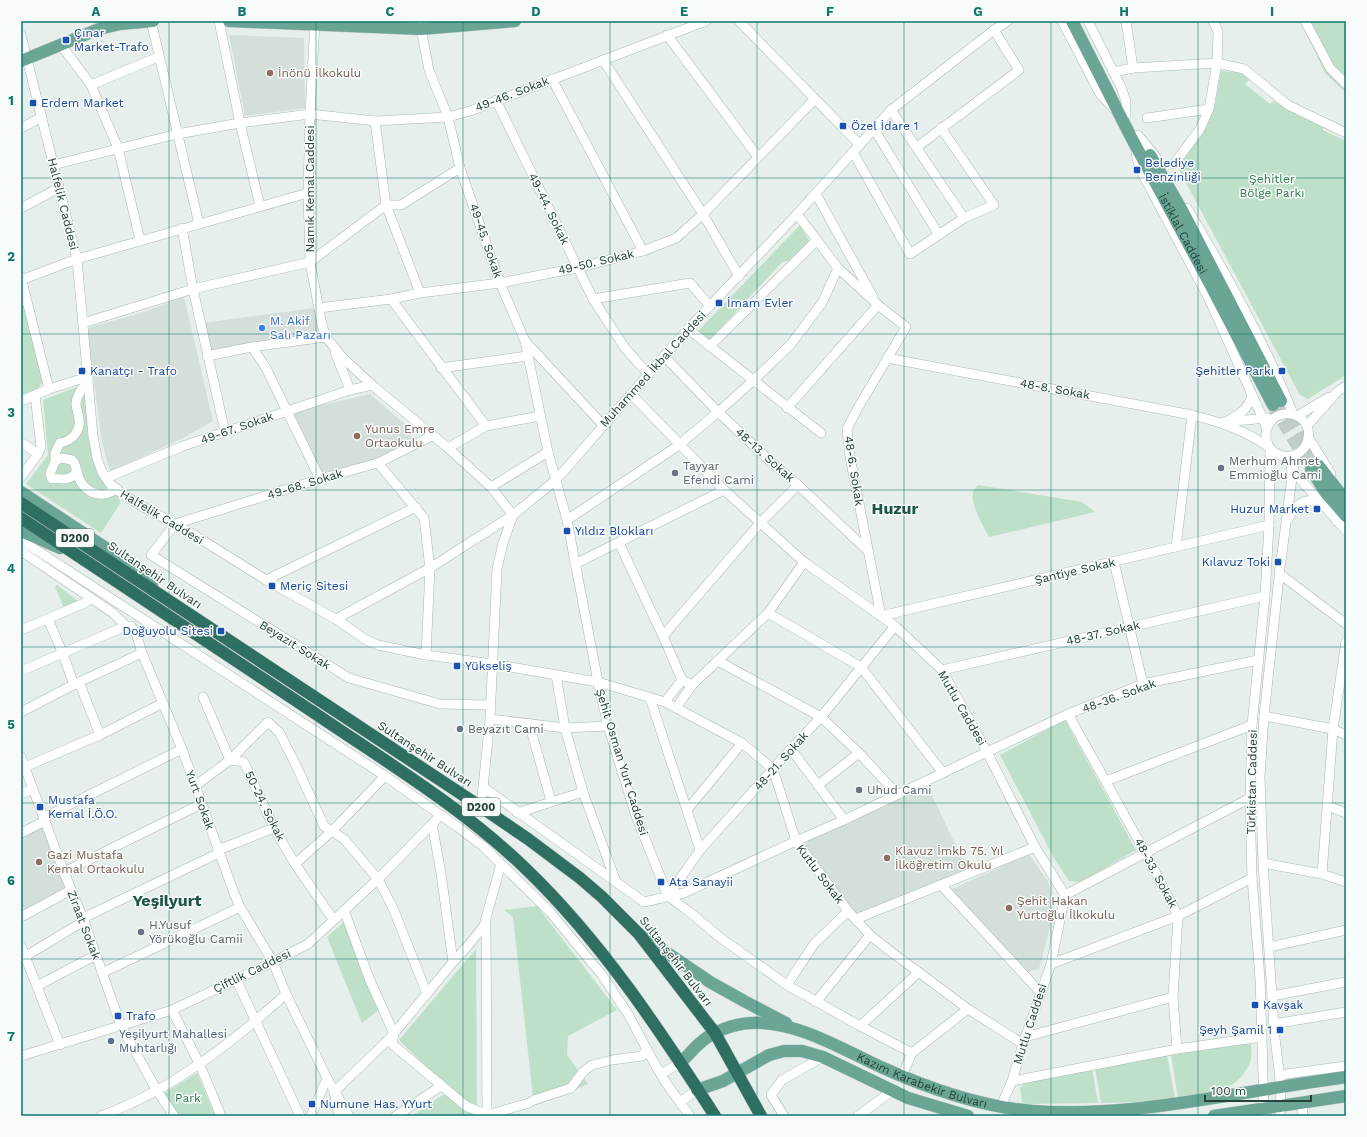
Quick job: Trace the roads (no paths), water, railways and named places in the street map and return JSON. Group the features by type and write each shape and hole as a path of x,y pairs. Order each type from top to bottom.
{"highway":[{"name":"Sultanşehir Bulvarı","path":"21,503 481,807 528,839 580,878 602,897 639,934 715,1033 761,1116"},
{"name":"D200","path":"21,518 387,762 484,831 526,869 577,923 626,984 715,1116"}],"main road":[{"path":"24,60 106,28 120,24 152,21"},
{"path":"229,21 422,25 515,21"},
{"name":"İstiklal Caddesi","path":"1072,21 1123,114 1208,281 1277,403"},
{"name":"İstiklal Caddesi","path":"1080,21 1123,114"},
{"path":"1346,501 1314,467 1326,493 1346,516"},
{"path":"21,492 127,562 168,600"},
{"path":"21,531 76,554"},
{"path":"639,934 710,982 799,1030"},
{"name":"Kazım Karabekir Bulvarı","path":"680,1063 698,1044 715,1033 737,1025 751,1023 769,1024 799,1030 816,1036 902,1076 948,1093 1001,1106 1033,1111 1119,1111 1172,1105 1263,1090 1280,1081 1346,1077"},
{"name":"Kazım Karabekir Bulvarı","path":"697,1090 723,1081 762,1058 784,1051 802,1051 823,1057 892,1091 920,1102 968,1116"},
{"path":"1214,1116 1280,1111 1302,1103 1346,1096"}],"street":[{"path":"152,21 158,57 199,224"},
{"path":"219,21 240,123 260,206"},
{"name":"49-46. Sokak","path":"53,165 177,134 240,123 310,114 375,121 448,117 470,111 706,21"},
{"path":"739,21 860,145"},
{"name":"Muhammed İkbal Caddesi","path":"336,619 430,568 513,515 556,480 688,329 816,194 891,110 994,30 1008,21"},
{"path":"1062,21 1100,94 1123,114 1126,101 1121,87 1088,21"},
{"path":"1126,21 1133,68"},
{"path":"1174,164 1200,129 1209,109 1217,64 1218,31 1213,21"},
{"path":"1305,21 1330,68 1346,84"},
{"name":"Namık Kemal Caddesi","path":"314,23 308,193 310,262 322,325 326,337 343,358 372,385 448,448 491,487 513,515"},
{"name":"49-45. Sokak","path":"422,25 429,70 448,117 460,168 500,283 525,341 603,425"},
{"path":"917,147 1019,70 994,30"},
{"name":"Halfelik Caddesi","path":"21,35 24,60 42,117 76,259 87,379 97,458 102,472 110,484 140,505 175,524 266,580 336,619 366,640 378,645 426,656 493,664 598,682"},
{"path":"667,35 758,157"},
{"path":"61,45 91,85 118,148 140,240"},
{"path":"91,85 158,57"},
{"path":"602,60 703,214 739,276"},
{"path":"1113,72 1133,68 1217,64 1244,69 1288,105 1346,133"},
{"path":"552,79 643,251"},
{"name":"49-50. Sokak","path":"319,308 500,283 577,268 643,251 676,238 703,214 815,99"},
{"name":"49-44. Sokak","path":"496,100 593,299 625,348 648,374"},
{"path":"1147,118 1209,109"},
{"path":"891,110 964,218"},
{"path":"21,128 42,117"},
{"path":"375,121 386,205 420,293"},
{"path":"853,152 910,254 964,218 994,205 941,128"},
{"path":"874,129 939,235"},
{"path":"1134,136 1142,173 1209,299 1265,424 1266,438 1270,448"},
{"path":"1134,136 1144,141 1162,165 1219,263 1282,386 1295,415 1307,426 1308,437 1304,449 1291,456 1276,454 1258,440 1222,423"},
{"path":"83,323 193,289 310,262 386,205 401,205 460,168"},
{"path":"21,208 59,188"},
{"path":"49,389 21,279 76,259 308,193"},
{"path":"816,194 878,305"},
{"path":"797,214 838,268 878,305"},
{"path":"182,228 207,356 225,432"},
{"path":"710,346 816,241"},
{"path":"567,520 679,445 754,380 791,344 822,303 838,268"},
{"path":"593,299 690,283 710,306"},
{"path":"391,299 441,368 486,426"},
{"path":"787,408 878,305"},
{"name":"48-6. Sokak","path":"878,305 906,327 847,429 850,457 881,616"},
{"path":"688,329 820,433"},
{"path":"207,356 252,347 326,337"},
{"name":"Şehit Osman Yurt Caddesi","path":"525,341 548,452 567,520 598,682 608,726 636,816 668,896"},
{"path":"332,345 350,390"},
{"path":"252,347 266,368 320,479"},
{"path":"441,368 527,356"},
{"name":"48-13. Sokak","path":"664,356 718,412 868,551"},
{"name":"48-8. Sokak","path":"887,358 1192,415 1222,423"},
{"path":"21,401 49,389 87,379"},
{"path":"77,471 68,479 52,479 50,474 56,459 55,453 60,443 73,438 78,431 80,420 76,403 80,391 87,379"},
{"name":"49-67. Sokak","path":"106,478 183,446 350,390 372,385"},
{"path":"1222,423 1265,424 1274,417 1282,414 1295,415 1342,388"},
{"path":"1307,426 1342,388"},
{"name":"Mutlu Caddesi","path":"631,394 724,490 804,562 895,626 942,670 987,752 1035,847 1065,895 1051,964 1040,992 1012,1081 1001,1106"},
{"path":"21,477 38,454 41,447 35,395"},
{"path":"1222,423 1245,410 1250,404 1252,396"},
{"path":"1176,547 1192,415"},
{"path":"448,448 486,426 540,416"},
{"name":"49-68. Sokak","path":"175,524 320,479 378,463 432,436"},
{"path":"1308,437 1331,473 1346,492"},
{"path":"21,442 38,454"},
{"name":"Türkistan Caddesi","path":"1264,1113 1260,979 1252,878 1250,798 1252,725 1265,596 1269,525 1270,448"},
{"path":"491,487 548,452"},
{"name":"Türkistan Caddesi","path":"1280,1111 1280,1081 1268,947 1260,776 1264,716 1292,471 1291,456"},
{"path":"56,459 62,458 72,460 77,466 81,484 88,490 99,494 105,494 116,489"},
{"path":"378,463 424,518 430,568 426,656"},
{"path":"1292,471 1346,531"},
{"path":"663,636 761,522 798,485"},
{"path":"575,564 724,490"},
{"path":"1286,525 1294,508 1302,502 1311,500 1316,502 1332,516"},
{"path":"266,580 416,507"},
{"path":"481,807 491,705 497,569 502,544 513,515"},
{"name":"Beyazıt Sokak","path":"175,524 151,555 349,678 440,704 491,705"},
{"name":"Şantiye Sokak","path":"881,616 1269,525"},
{"path":"21,540 385,776 472,838 550,912 602,975 628,1014 661,1074 690,1116"},
{"path":"619,542 682,680 692,685"},
{"path":"21,551 113,613 126,626 21,671"},
{"path":"676,708 692,685 768,613 804,562"},
{"path":"1114,562 1128,627 1143,684"},
{"path":"1280,574 1346,624"},
{"name":"48-37. Sokak","path":"942,670 1265,596"},
{"path":"21,630 87,602 90,597"},
{"path":"768,613 861,667 943,773"},
{"path":"48,619 100,735"},
{"name":"Yurt Sokak","path":"126,626 131,626 136,633 142,653 182,749 228,879 240,907 273,962 286,994 334,1092"},
{"name":"48-21. Sokak","path":"668,896 700,850 821,717 895,626"},
{"path":"1322,874 1333,729 1346,641"},
{"path":"21,712 77,683 142,653"},
{"name":"48-36. Sokak","path":"483,787 644,902 684,893 844,820 1068,714 1143,684 1258,660"},
{"path":"718,661 821,717 859,753 897,794"},
{"path":"556,675 565,728 584,792 616,882"},
{"path":"665,702 682,680"},
{"path":"598,682 665,702 742,744 773,769"},
{"path":"202,697 230,760"},
{"path":"650,698 700,850"},
{"path":"23,767 100,735 163,703"},
{"name":"48-33. Sokak","path":"1068,714 1145,852 1178,916 1173,997 1177,1049"},
{"path":"1264,716 1333,729 1346,735"},
{"path":"490,719 565,728 608,726"},
{"path":"195,786 230,760 268,722 279,732 324,826 344,839 378,878 393,908 427,994"},
{"path":"529,723 551,801"},
{"path":"1106,781 1252,725"},
{"path":"688,810 742,744"},
{"path":"21,832 45,821 48,816 182,749"},
{"path":"791,749 844,820"},
{"path":"818,785 859,753"},
{"name":"Ziraat Sokak","path":"21,757 23,767 33,789 83,919 120,1026 156,1089 174,1116"},
{"name":"50-24. Sokak","path":"230,760 244,762 274,828 295,864 333,919"},
{"name":"Kutlu Sokak","path":"773,769 796,841 848,911 870,935 968,1008 1024,1041"},
{"path":"295,864 332,831 385,776"},
{"path":"21,794 33,789"},
{"path":"517,812 584,792"},
{"path":"1065,895 1250,798"},
{"path":"64,872 201,804"},
{"path":"1327,806 1346,813"},
{"name":"Çiftlik Caddesi","path":"21,1056 172,1010 308,944 378,878 441,815"},
{"path":"432,824 441,873 453,962"},
{"path":"23,958 83,919 218,851 274,828"},
{"path":"856,919 1035,847"},
{"path":"1263,863 1322,874 1346,882"},
{"path":"334,1092 394,1034 484,926 501,864"},
{"path":"1051,964 1178,916 1252,878"},
{"path":"941,885 1040,992"},
{"path":"21,917 71,890"},
{"path":"668,896 722,939 787,984 816,1002 912,1053"},
{"path":"102,973 240,907"},
{"path":"344,910 369,978 394,1034 392,1044 466,1106 487,1116 571,1088 583,1072 592,1066 612,1060 642,1056 647,1050"},
{"path":"787,984 814,944 848,911"},
{"path":"486,918 487,1116"},
{"path":"1268,947 1346,930"},
{"path":"816,1002 870,935"},
{"path":"21,946 23,958 37,986 60,1045"},
{"path":"37,986 96,955"},
{"path":"860,1026 919,972"},
{"path":"236,979 300,1116"},
{"path":"1272,996 1346,982"},
{"path":"101,1116 116,1113 200,1065 256,1021 286,994"},
{"path":"1024,1041 1173,997"},
{"path":"902,1076 912,1053 968,1008"},
{"path":"172,1010 200,1065 221,1116"},
{"path":"1274,1024 1346,1012"},
{"path":"1012,1081 1177,1049 1262,1037"},
{"path":"784,1116 771,1095 782,1080 823,1057"},
{"name":"Kazım Karabekir Bulvarı","path":"661,1074 680,1063"},
{"path":"1280,1081 1346,1066"},
{"path":"311,1116 327,1078"},
{"path":"396,1116 441,1086"},
{"path":"680,1102 697,1090"},
{"path":"858,1116 892,1091"},
{"path":"334,1092 339,1116"},
{"path":"334,1092 348,1116"},
{"path":"1302,1103 1303,1116"}],"tunnel":[{"path":"1281,401 1318,465"},
{"path":"1273,406 1311,469"}],"place":[{"name":"Çınar Market-Trafo","path":"66,40"},
{"name":"İnönü İlkokulu","path":"270,73"},
{"name":"Erdem Market","path":"33,103"},
{"name":"Özel İdare 1","path":"843,126"},
{"name":"Belediye Benzinliği","path":"1137,170"},
{"name":"İmam Evler","path":"719,303"},
{"name":"M. Akif Salı Pazarı","path":"262,328"},
{"name":"Kanatçı - Trafo","path":"82,371"},
{"name":"Şehitler Parkı","path":"1282,371"},
{"name":"Yunus Emre Ortaokulu","path":"357,436"},
{"name":"Merhum Ahmet Emmioğlu Cami","path":"1221,468"},
{"name":"Tayyar Efendi Cami","path":"675,473"},
{"name":"Huzur Market","path":"1317,509"},
{"name":"Yıldız Blokları","path":"567,531"},
{"name":"Kılavuz Toki","path":"1278,562"},
{"name":"Meriç Sitesi","path":"272,586"},
{"name":"Doğuyolu Sitesi","path":"221,631"},
{"name":"Yükseliş","path":"457,666"},
{"name":"Beyazıt Cami","path":"460,729"},
{"name":"Uhud Cami","path":"859,790"},
{"name":"Mustafa Kemal İ.Ö.O.","path":"40,807"},
{"name":"Klavuz İmkb 75. Yıl İlköğretim Okulu","path":"887,858"},
{"name":"Gazi Mustafa Kemal Ortaokulu","path":"39,862"},
{"name":"Ata Sanayii","path":"661,882"},
{"name":"Şehit Hakan Yurtoğlu İlkokulu","path":"1009,908"},
{"name":"H.Yusuf Yörükoğlu Camii","path":"141,932"},
{"name":"Kavşak","path":"1255,1005"},
{"name":"Trafo","path":"118,1016"},
{"name":"Şeyh Şamil 1","path":"1280,1030"},
{"name":"Yeşilyurt Mahallesi Muhtarlığı","path":"111,1041"},
{"name":"Numune Has. Y.Yurt","path":"312,1104"}],"district":[{"name":"Huzur","path":"895,508"},
{"name":"Yeşilyurt","path":"167,900"}],"park label":[{"name":"Şehitler Bölge Parkı","path":"1272,186"},
{"name":"Park","path":"188,1098"}]}
